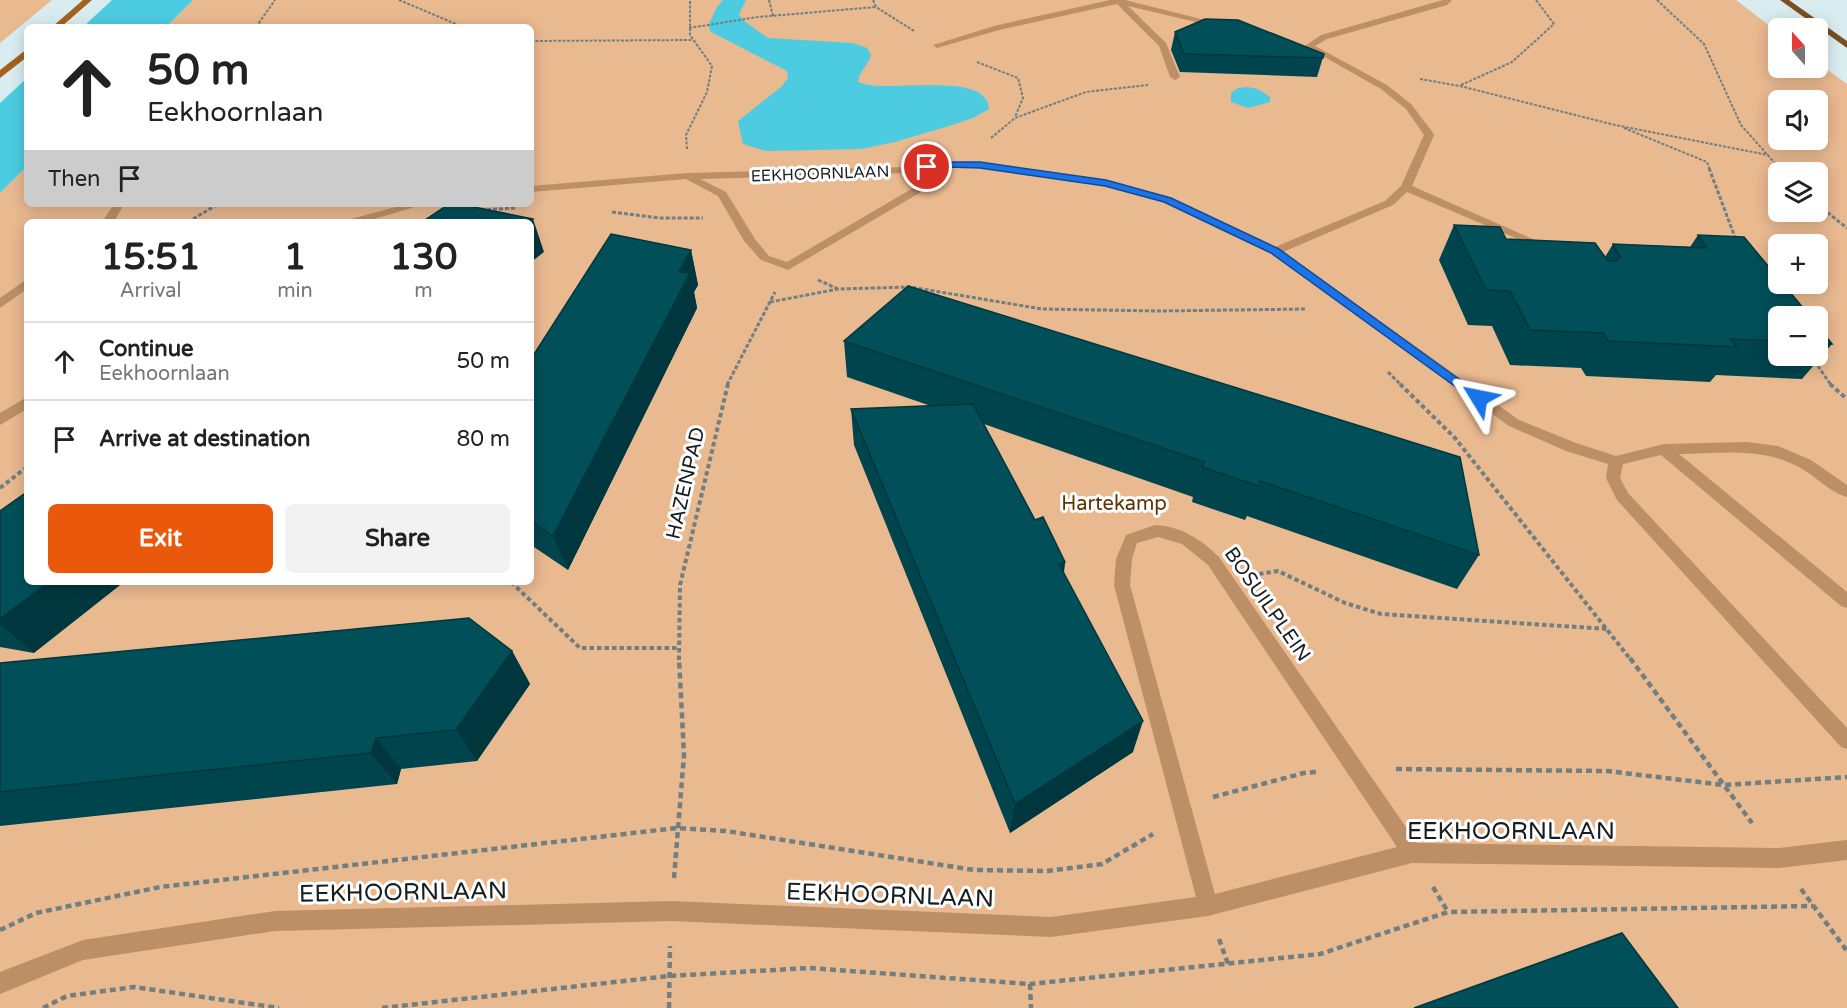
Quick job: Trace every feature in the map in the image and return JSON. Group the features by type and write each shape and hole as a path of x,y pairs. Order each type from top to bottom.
{"main road":[{"path":"1784,0 1847,45"}],"street":[{"path":"60,24 88,0"},
{"path":"0,75 24,55"}],"lane":[{"path":"1310,46 1324,37 1448,0"},
{"path":"1116,1 1163,45 1175,76"},
{"path":"937,45 997,28 1116,1 1231,28"},
{"path":"1275,251 1389,203 1406,187 1429,135 1408,107 1384,87 1310,46 1298,44"},
{"path":"687,176 722,194 750,241 765,258 788,266 929,183 947,165"},
{"name":"EEKHOORNLAAN","path":"534,189 687,176 908,170 947,165 980,165 1116,186 1168,200 1275,251 1514,423 1571,447 1616,461"},
{"path":"1406,187 1553,251"},
{"path":"362,219 408,207"},
{"path":"0,304 24,285"},
{"path":"0,420 24,404"},
{"path":"1847,492 1806,464 1778,451 1747,447 1664,449 1616,461 1613,478 1622,496 1847,741"},
{"path":"1664,449 1847,601"},
{"name":"BOSUILPLEIN","path":"1208,906 1122,585 1124,559 1131,539 1157,530 1188,538 1220,568 1222,578 1412,853"},
{"name":"EEKHOORNLAAN","path":"0,982 83,950 275,921 672,911 1051,927 1208,906 1412,853 1779,858 1847,850"}],"path":[{"path":"258,24 275,0"},
{"path":"399,0 457,24"},
{"path":"687,176 686,135 707,92 712,66 692,40 689,28 690,0"},
{"path":"769,0 773,16"},
{"path":"1460,86 1512,62 1554,24 1536,0"},
{"path":"1657,0 1704,44 1741,125 1774,162"},
{"path":"689,28 758,17 876,7"},
{"path":"534,40 692,40"},
{"path":"947,165 1001,131 1015,118 1086,92 1147,85 1175,76"},
{"path":"1414,78 1460,86 1615,125 1768,155"},
{"path":"1615,125 1707,162 1740,249"},
{"path":"193,219 213,207"},
{"path":"1828,212 1847,228"},
{"name":"HAZENPAD","path":"669,1008 672,911 684,755 678,648 680,585 725,390 788,266"},
{"path":"770,302 838,289 910,287 1042,309 1159,311 1312,309"},
{"path":"1818,366 1833,388 1847,399"},
{"path":"1388,371 1455,438 1608,629 1847,951"},
{"path":"0,488 24,469"},
{"path":"1222,578 1278,572 1344,603 1381,614 1608,629"},
{"path":"514,585 580,648 678,648"},
{"path":"0,930 36,913 160,887 677,828 726,831 974,870 1047,871 1102,864 1216,795 1304,773 1356,769 1607,771 1724,785 1847,777"},
{"path":"1030,984 1030,1008"},
{"path":"43,1008 67,996 134,987 279,1008"}],"green space":[{"path":"0,0 52,0 0,43"},
{"name":"Hartekamp","path":"193,0 1736,0 1768,25 1768,78 1828,78 1828,70 1847,84 1847,1008 0,1008 0,193 24,169 24,207 534,207 534,24 169,24"}],"water":[{"path":"112,0 193,0 169,24 86,24"},
{"path":"723,0 746,0 739,14 744,21 768,38 853,43 867,48 871,55 858,82 891,86 955,86 972,90 984,97 989,109 973,118 949,126 895,142 861,149 766,151 743,144 738,121 781,87 788,78 787,71 711,32 708,26"},
{"path":"24,81 24,169 0,193 0,103"},
{"path":"1238,88 1258,89 1270,97 1270,102 1248,108 1231,102 1231,93"}],"building":[{"path":"1205,19 1238,20 1324,54 1323,58 1184,54 1175,32"},
{"path":"444,207 474,207 533,219 426,219"},
{"path":"1454,225 1500,227 1506,239 1595,243 1608,261 1616,261 1620,257 1613,244 1707,248 1698,235 1744,237 1768,266 1768,294 1791,294 1802,306 1768,306 1768,341 1731,339 1737,347 1608,341 1603,333 1530,330 1510,291 1486,290"},
{"path":"611,234 691,250 679,272 690,273 553,536 534,523 534,354"},
{"path":"908,286 1460,457 1479,555 1260,481 1258,486 1202,467 1204,462 844,341"},
{"path":"973,404 1035,520 1043,517 1065,562 1059,564 1143,721 1015,804 851,409"},
{"path":"24,494 24,585 45,585 0,619 0,511"},
{"path":"469,618 512,651 456,730 376,738 371,753 0,792 0,663"},
{"path":"1622,933 1678,1008 1414,1008"}],"route":[{"path":"927,167 980,165 1106,183 1168,200 1275,251 1479,398"}]}
